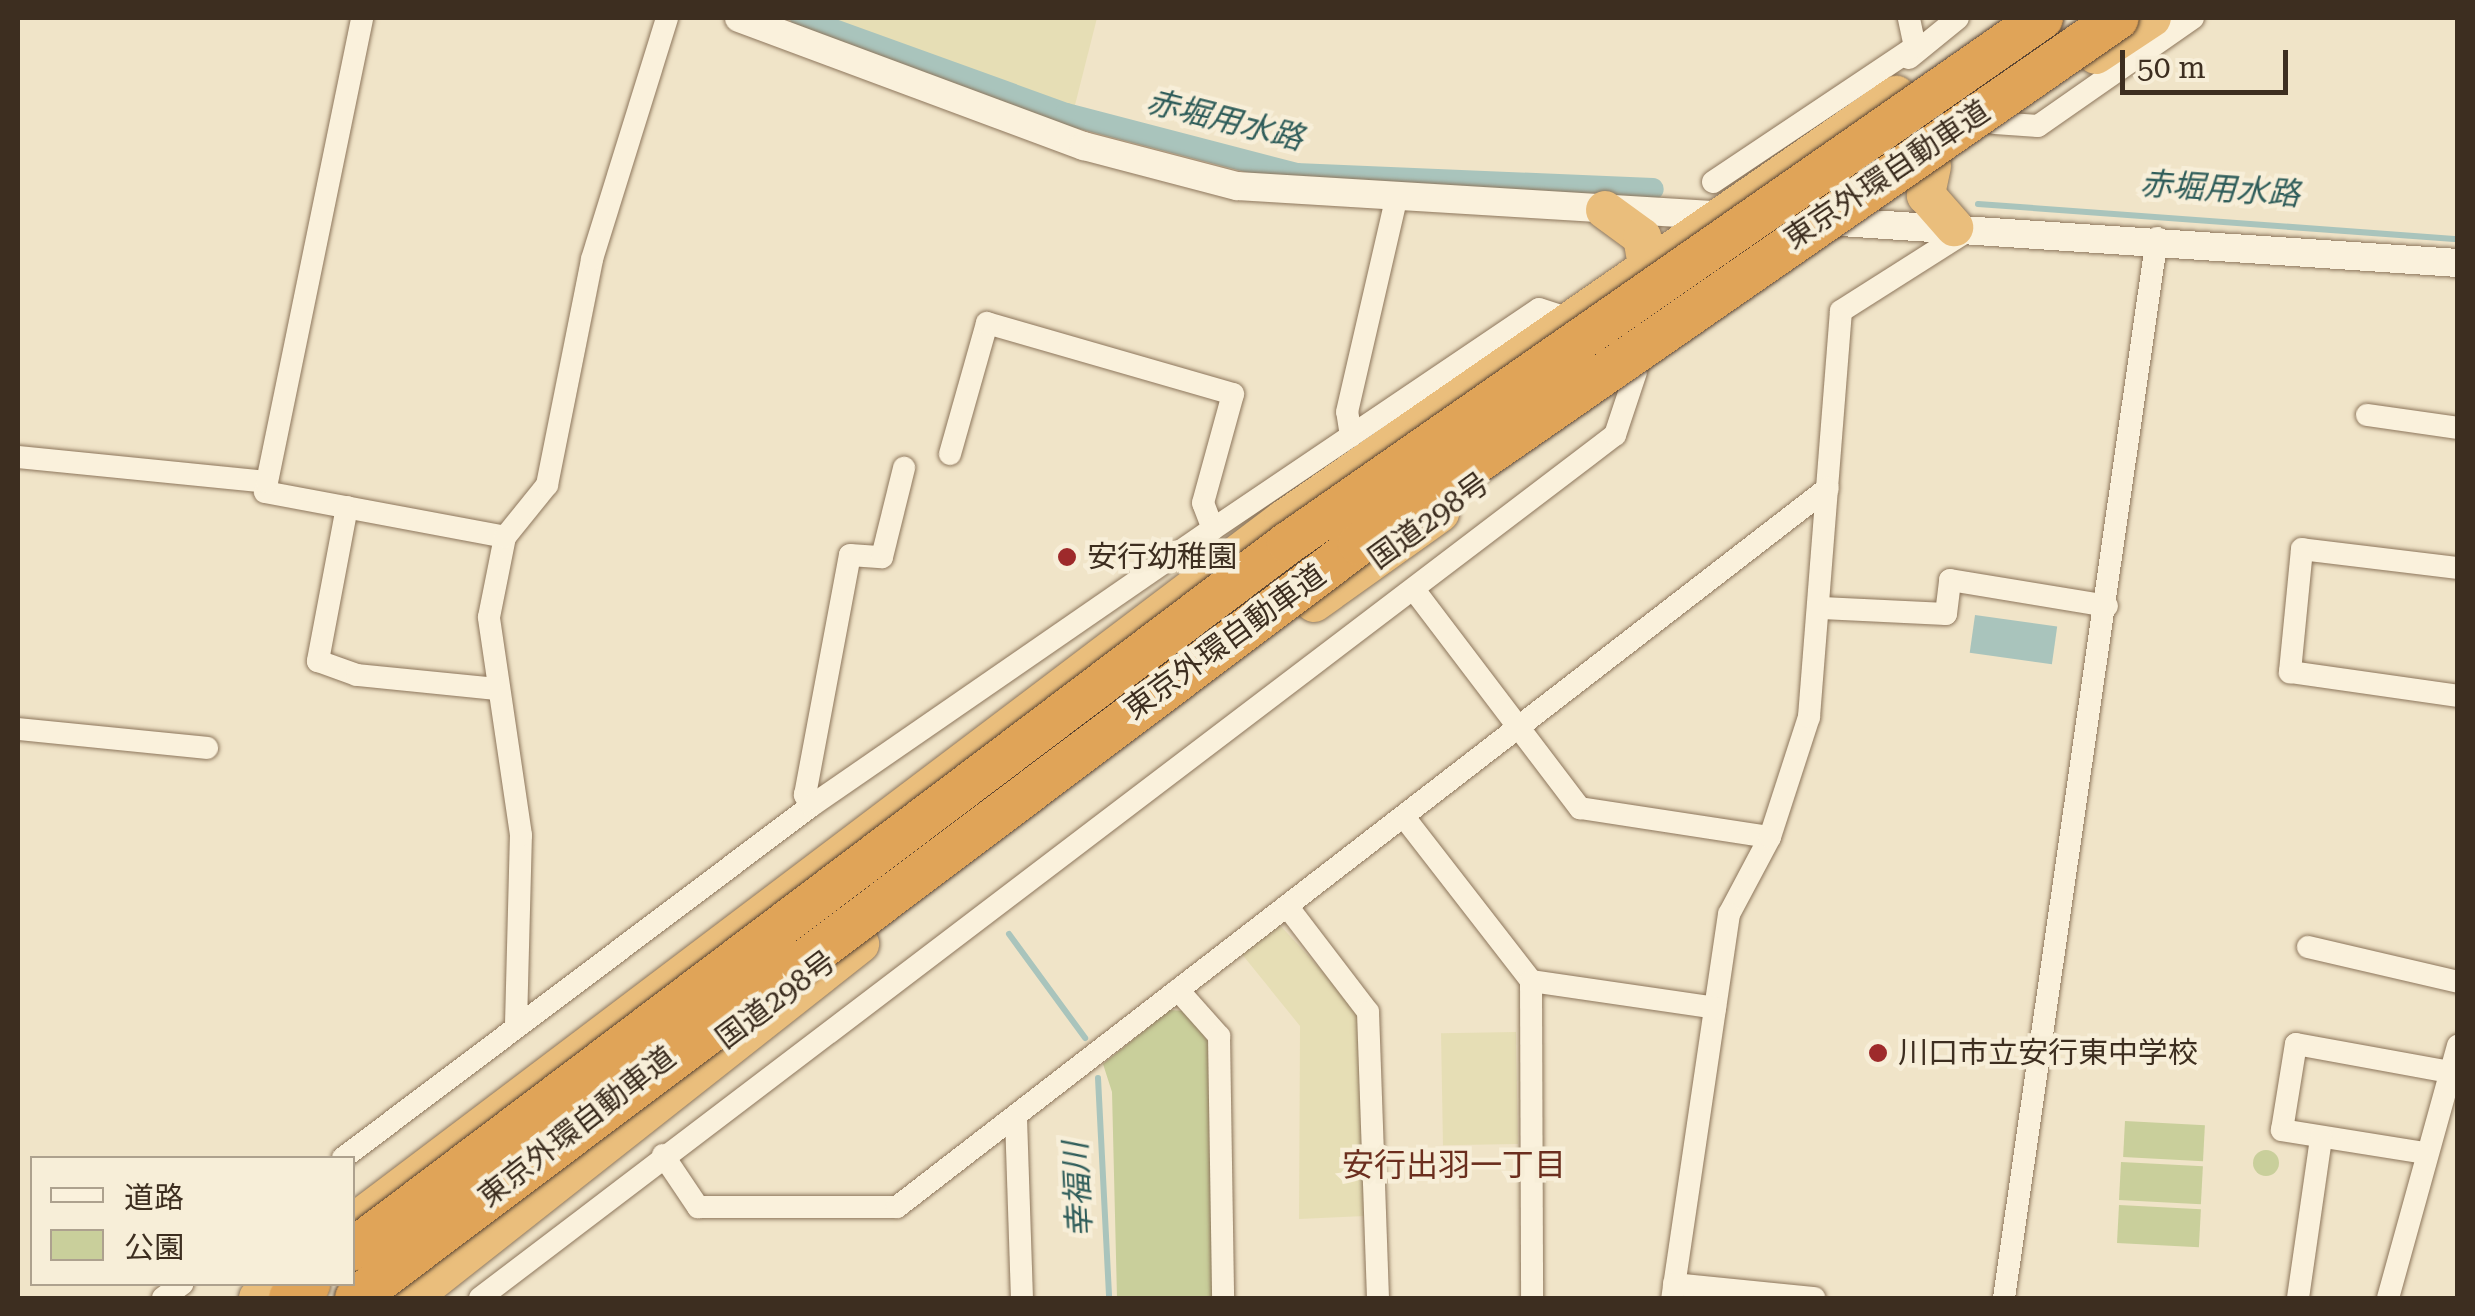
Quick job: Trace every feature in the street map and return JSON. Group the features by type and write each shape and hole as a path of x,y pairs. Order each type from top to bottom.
{"highway":[{"path":"355,1202 711,928 959,758 1647,264 1715,199 1886,101 2009,18"},
{"name":"東京外環自動車道","path":"355,1248 1288,543 2042,18"},
{"name":"東京外環自動車道","path":"356,1298 1359,544 2118,18"},
{"name":"国道298号","path":"386,1298 998,832 1848,222 2152,18"},
{"path":"1932,166 1926,195 1963,227"},
{"path":"1606,210 1642,238 1647,264"},
{"path":"355,1222 959,758"},
{"path":"411,1298 998,832"}],"street":[{"path":"362,18 266,492 505,537"},
{"path":"516,1024 521,835 489,617 505,537 547,485 592,259 668,18"},
{"path":"739,18 1164,170 1304,196 1606,210 1715,199 1848,222 2157,238 2458,263"},
{"path":"1886,101 1915,47 1910,18"},
{"path":"1715,199 1958,18"},
{"path":"1995,123 2038,126 2193,18"},
{"path":"1350,436 1347,412 1396,200"},
{"path":"1814,1298 1673,1291 1729,914 1770,837 1809,717 1822,608 1842,311 1963,227"},
{"path":"2004,1298 2107,606 2157,238"},
{"path":"346,1156 516,1024 811,806 1213,529 1538,309 1567,318"},
{"path":"950,454 988,323 1232,394 1203,503 1213,529"},
{"path":"480,1298 663,1155 1414,591 1615,435 1636,372"},
{"path":"2367,414 2458,428"},
{"path":"18,457 268,482"},
{"path":"811,806 805,795 850,556 882,557 904,468"},
{"path":"663,1155 698,1207 897,1207 1828,488"},
{"path":"347,506 318,661 373,677 498,689"},
{"path":"2458,568 2302,549 2290,672 2458,696"},
{"path":"1822,608 1946,614 1950,580 2107,606"},
{"path":"1414,591 1580,808 1770,837"},
{"path":"18,730 207,748"},
{"path":"1404,817 1531,981 1532,1298"},
{"path":"1288,906 1368,1012 1378,1298"},
{"path":"2308,948 2458,982"},
{"path":"1531,981 1715,1008"},
{"path":"1178,990 1219,1036 1223,1298"},
{"path":"2425,1153 2282,1130 2296,1044 2444,1071"},
{"path":"2388,1298 2444,1071 2458,1046"},
{"path":"1016,1118 1022,1298"},
{"path":"2298,1298 2320,1138"}],"shaded area":[{"path":"816,18 1097,18 1073,113"},
{"path":"1278,923 1357,1009 1365,1216 1299,1219 1300,1026 1241,953"},
{"path":"1516,1032 1518,1144 1443,1145 1441,1033"}],"green space":[{"path":"1170,1010 1186,1011 1209,1043 1214,1298 1117,1298 1112,1092 1103,1064"},
{"path":"2125,1121 2205,1125 2203,1161 2123,1157"},
{"path":"2266,1150 2275,1154 2279,1163 2275,1172 2266,1176 2257,1172 2253,1163 2257,1154"},
{"path":"2121,1162 2203,1166 2201,1204 2119,1200"},
{"path":"2119,1205 2201,1209 2199,1247 2117,1243"}],"water":[{"path":"1975,615 2057,627 2052,664 1970,653"}],"waterway":[{"name":"赤堀用水路","path":"801,18 1066,114 1296,174 1653,189"},
{"name":"赤堀用水路","path":"1978,204 2458,239"},
{"name":"幸福川","path":"1009,934 1085,1038"},
{"name":"幸福川","path":"1098,1078 1109,1298"}],"place":[{"name":"安行幼稚園","path":"1067,557"},
{"name":"川口市立安行東中学校","path":"1878,1053"}],"district":[{"name":"安行出羽一丁目","path":"1454,1165"}]}
